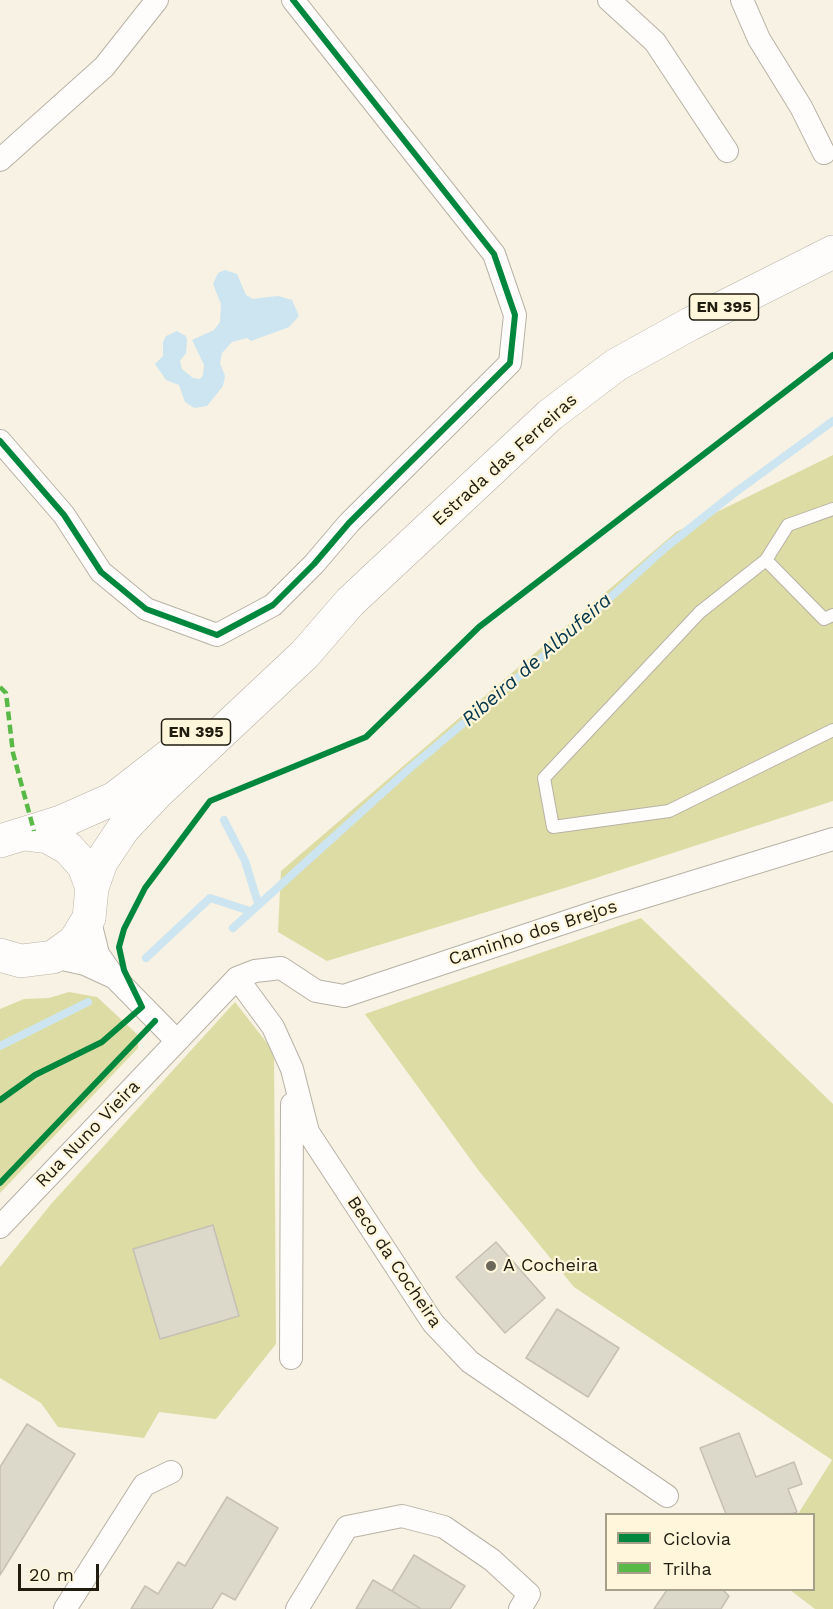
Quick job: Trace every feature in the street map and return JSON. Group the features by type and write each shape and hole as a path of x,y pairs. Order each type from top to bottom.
{"main road":[{"name":"Estrada das Ferreiras","path":"350,602 550,415 616,365 690,324 833,252"},
{"name":"EN 395","path":"12,838 115,798 162,763 288,646 350,602"},
{"name":"EN 395","path":"7,964 53,957 75,941 90,903 101,862 123,829 157,792 305,654 350,602"},
{"name":"EN 395","path":"12,838 48,837 68,848 84,866 90,903"}],"street":[{"path":"0,160 104,67 157,0"},
{"path":"0,441 64,515 101,572 146,609 217,634 273,605 314,564 349,523 510,363 515,315 494,254 292,0"},
{"path":"609,0 655,42 727,151"},
{"path":"741,0 759,39 801,106 824,153"},
{"name":"Caminho dos Brejos","path":"237,978 255,971 281,968 316,991 344,996 597,912 833,839"},
{"path":"90,903 98,954 114,977 177,1041"},
{"path":"53,957 85,964 114,977"},
{"name":"Rua Nuno Vieira","path":"0,1227 237,978"},
{"name":"Beco da Cocheira","path":"237,978 273,1028 292,1068 308,1132 433,1323 470,1362 667,1496"},
{"path":"291,1358 292,1068"},
{"path":"65,1609 144,1485 171,1472"},
{"path":"297,1609 347,1527 402,1516 444,1527 492,1560 529,1594 520,1609"}],"lane":[{"path":"833,509 788,525 766,560 700,612 544,778 553,827 669,811 833,730"},
{"path":"766,560 830,621"}],"shaded area":[{"path":"833,455 833,801 571,886 327,961 278,932 281,871 676,532"},
{"path":"641,918 833,1104 833,1609 815,1609 791,1591 815,1591 815,1513 799,1513 832,1460 574,1287 479,1171 365,1014"},
{"path":"69,992 97,997 138,1035 138,1048 0,1193 0,1009 24,999 49,998"},
{"path":"235,1002 274,1052 276,1344 216,1419 159,1412 144,1438 58,1427 41,1403 0,1378 0,1267 52,1203"}],"water":[{"path":"225,270 237,274 246,295 253,299 278,296 292,300 299,316 289,327 251,341 247,338 232,342 222,353 220,363 225,376 223,386 207,406 194,408 185,402 179,385 166,380 155,364 163,356 163,342 166,336 177,331 186,336 187,340 186,353 180,361 182,369 193,378 200,379 203,375 204,365 192,340 214,330 220,322 221,304 213,284 218,273"}],"building":[{"path":"213,1225 239,1316 160,1339 133,1249"},
{"path":"496,1242 545,1298 505,1333 456,1277"},
{"path":"557,1309 619,1348 588,1397 526,1358"},
{"path":"27,1424 75,1454 0,1575 0,1467"},
{"path":"739,1433 756,1477 794,1462 802,1484 788,1489 797,1512 726,1513 700,1448"},
{"path":"227,1497 278,1528 235,1600 222,1593 212,1609 131,1609 145,1586 158,1594 178,1562 185,1566"},
{"path":"414,1555 465,1586 450,1609 421,1609 392,1591"},
{"path":"373,1580 392,1591 421,1609 356,1609"},
{"path":"666,1591 724,1591 729,1596 721,1609 654,1609"}],"waterway":[{"name":"Ribeira de Albufeira","path":"233,928 410,768 572,632 665,548 733,494 833,421"},
{"path":"224,820 245,861 258,903"},
{"name":"Ribeira de Albufeira","path":"146,958 210,898 250,911"},
{"name":"Ribeira de Albufeira","path":"0,1046 88,1002"}],"marked path":[{"path":"0,687 6,693 13,753 34,831"}],"cycle path":[{"path":"0,441 64,515 101,572 146,609 217,635 273,605 314,564 349,523 510,363 515,315 494,254 293,0"},
{"path":"0,1100 35,1075 102,1042 142,1007 124,970 119,947 124,929 145,888 210,801 366,737 479,627 833,355"},
{"path":"0,1183 155,1021"}],"place":[{"name":"A Cocheira","path":"491,1266"}]}
